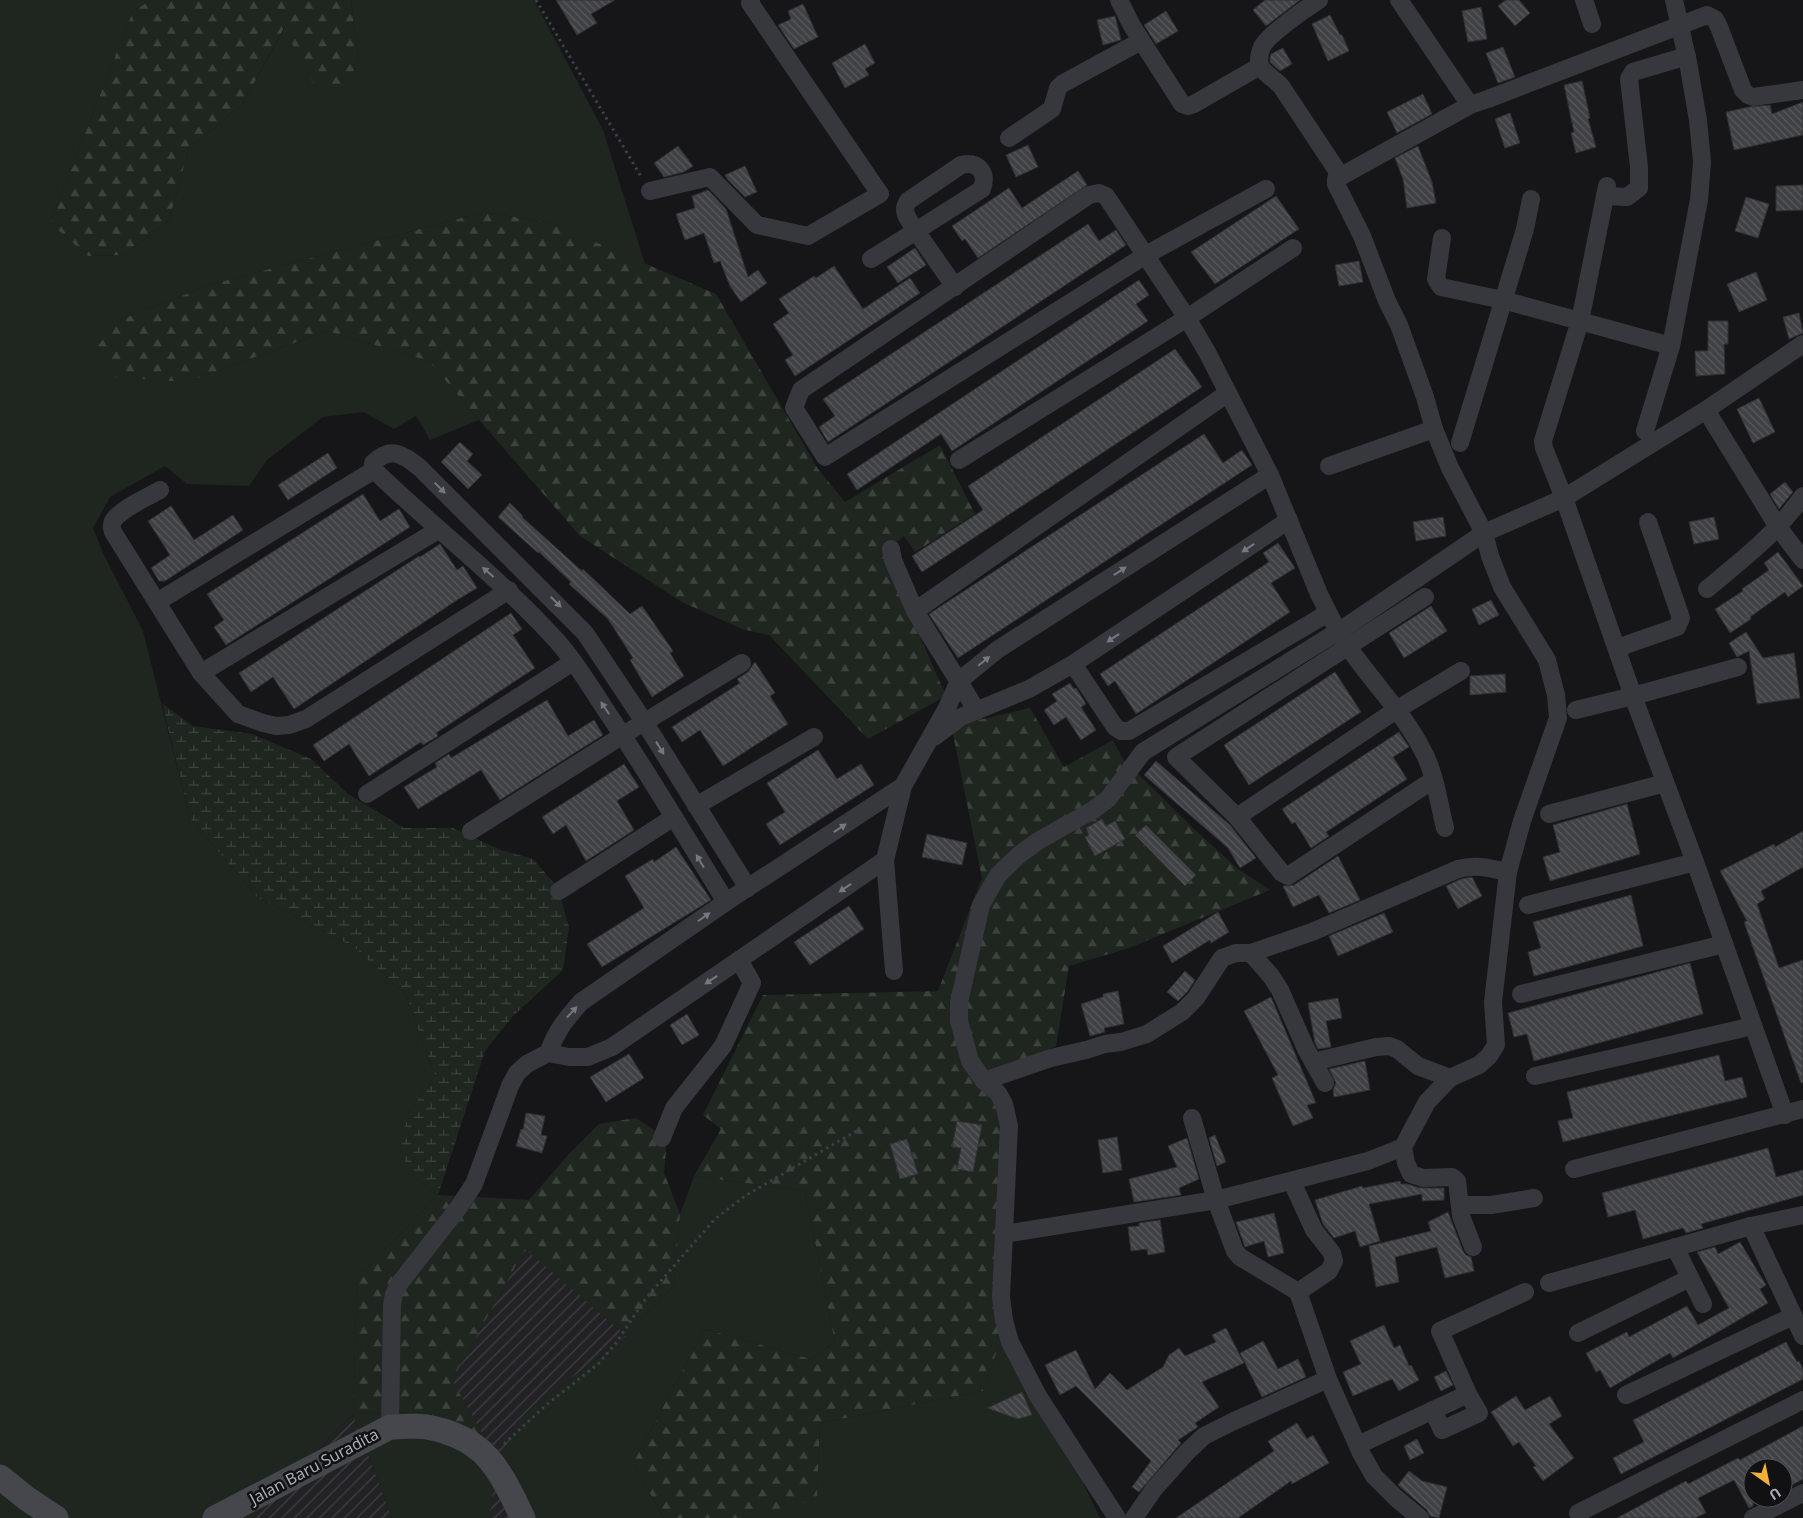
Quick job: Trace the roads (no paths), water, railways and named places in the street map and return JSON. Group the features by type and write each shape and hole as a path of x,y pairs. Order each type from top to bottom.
{"main road":[{"name":"Jalan Baru Suradita","path":"215,1518 390,1427 417,1426 445,1432 468,1441 488,1458 506,1485 523,1518"},
{"path":"0,1478 56,1518"}],"street":[{"path":"650,192 710,177 757,225 808,236 880,194 750,3 751,0"},
{"path":"1119,0 1141,41 1182,104 1188,106 1260,66"},
{"path":"1319,0 1270,37 1262,46 1259,55 1260,66 1264,72 1269,74 1281,86 1340,176"},
{"path":"1399,0 1470,105"},
{"path":"1584,0 1592,24"},
{"path":"1645,431 1671,346 1699,200 1702,162 1698,120 1687,56 1678,24 1674,0"},
{"path":"1472,1247 1461,1216 1457,1181 1452,1177 1423,1178 1411,1174 1406,1163 1403,1148 1427,1102 1450,1078 1479,1066 1496,1045 1493,1002 1508,872 1522,820 1558,718 1556,695 1547,660 1502,587 1490,556 1484,532 1450,468 1434,429 1425,397 1399,325 1387,302 1362,236 1336,184 1336,179 1470,105 1488,100 1707,14 1715,19 1743,90 1748,95 1753,97 1803,90"},
{"path":"1009,138 1052,108 1058,88 1062,84 1141,41"},
{"path":"1687,56 1633,72 1629,79 1639,167 1639,188 1627,197 1606,191 1580,321 1543,441 1785,1115"},
{"path":"1073,664 1115,727 1121,731 1129,731 1330,618 1270,475 1207,352 1146,254 1106,196 1098,193 1089,196 801,390 796,398 794,408 825,457 1146,254 1266,189"},
{"path":"1460,443 1525,229 1531,199"},
{"path":"871,259 916,230 955,287"},
{"path":"1442,238 1436,279 1441,287 1503,300 1671,346"},
{"path":"959,460 1187,318 1293,248"},
{"path":"1117,1518 1038,1396 1010,1342 1004,1320 1000,1297 1009,1126 1004,1104 998,1093 984,1081 970,1061 959,1021 959,1002 981,905 998,875 1019,855 1038,841 1094,810 1108,799 1143,752 1350,624 1484,532 1564,498 1706,410 1803,344"},
{"path":"915,611 1228,393"},
{"path":"1706,410 1778,527 1803,560"},
{"path":"1329,466 1434,429"},
{"path":"726,902 623,735 574,662 558,642 509,590 438,530 374,470 373,463 379,457 389,453 404,456 419,467 574,620 593,644 645,723 748,888"},
{"path":"157,602 374,470"},
{"path":"894,971 885,860 903,786 947,708 959,681 997,650 1270,475"},
{"path":"160,490 123,511 113,521 113,532 201,673 238,714 263,723 276,726 289,725 306,719 509,590"},
{"path":"1707,589 1768,538 1803,496"},
{"path":"928,742 961,717 1029,689 1073,664 1289,520"},
{"path":"1617,648 1676,627 1682,618 1648,522"},
{"path":"201,673 438,530"},
{"path":"891,549 893,560 915,611 977,711"},
{"path":"1425,597 1346,644 1176,756 1237,817 1282,873 1288,876 1433,780"},
{"path":"1346,644 1396,710 1423,751 1433,780 1445,828"},
{"path":"366,794 574,662"},
{"path":"471,831 623,735 742,663"},
{"path":"1576,710 1738,667"},
{"path":"1237,817 1396,710 1461,671"},
{"path":"696,806 814,737"},
{"path":"1549,814 1665,783"},
{"path":"548,1053 556,1033 564,1020 581,1002 726,902 903,786"},
{"path":"559,891 674,817"},
{"path":"390,1427 392,1305 394,1294 399,1284 459,1207 474,1184 510,1086 517,1073 527,1064 548,1053 569,1057 588,1057 612,1048 885,860"},
{"path":"1528,905 1695,862"},
{"path":"984,1081 1051,1058 1147,1034 1182,1012 1196,998 1222,958 1236,953 1251,953 1312,932 1458,869 1470,866 1483,866 1508,872"},
{"path":"1521,994 1724,944"},
{"path":"1251,953 1271,976 1280,990 1313,1062 1325,1083"},
{"path":"662,1138 674,1108 723,1046 752,983 739,960"},
{"path":"1535,1076 1753,1026"},
{"path":"1313,1062 1376,1047 1389,1046 1397,1049 1418,1066 1450,1078"},
{"path":"1574,1169 1803,1109"},
{"path":"1192,1118 1216,1200 1235,1251 1240,1257 1298,1292 1328,1379 1374,1476 1420,1518"},
{"path":"1004,1234 1216,1200 1368,1161 1403,1148"},
{"path":"1292,1182 1314,1230 1332,1253 1334,1261 1329,1271 1298,1292"},
{"path":"1460,1205 1491,1205 1534,1198"},
{"path":"1549,1283 1751,1226 1803,1215"},
{"path":"1751,1226 1803,1336"},
{"path":"1675,1247 1703,1304"},
{"path":"1578,1333 1690,1278"},
{"path":"1358,1445 1468,1394 1440,1331 1525,1292"},
{"path":"1626,1395 1793,1316"},
{"path":"1134,1518 1154,1489 1204,1436 1328,1379"},
{"path":"1578,1513 1803,1400"},
{"path":"1753,1518 1803,1493"}]}
